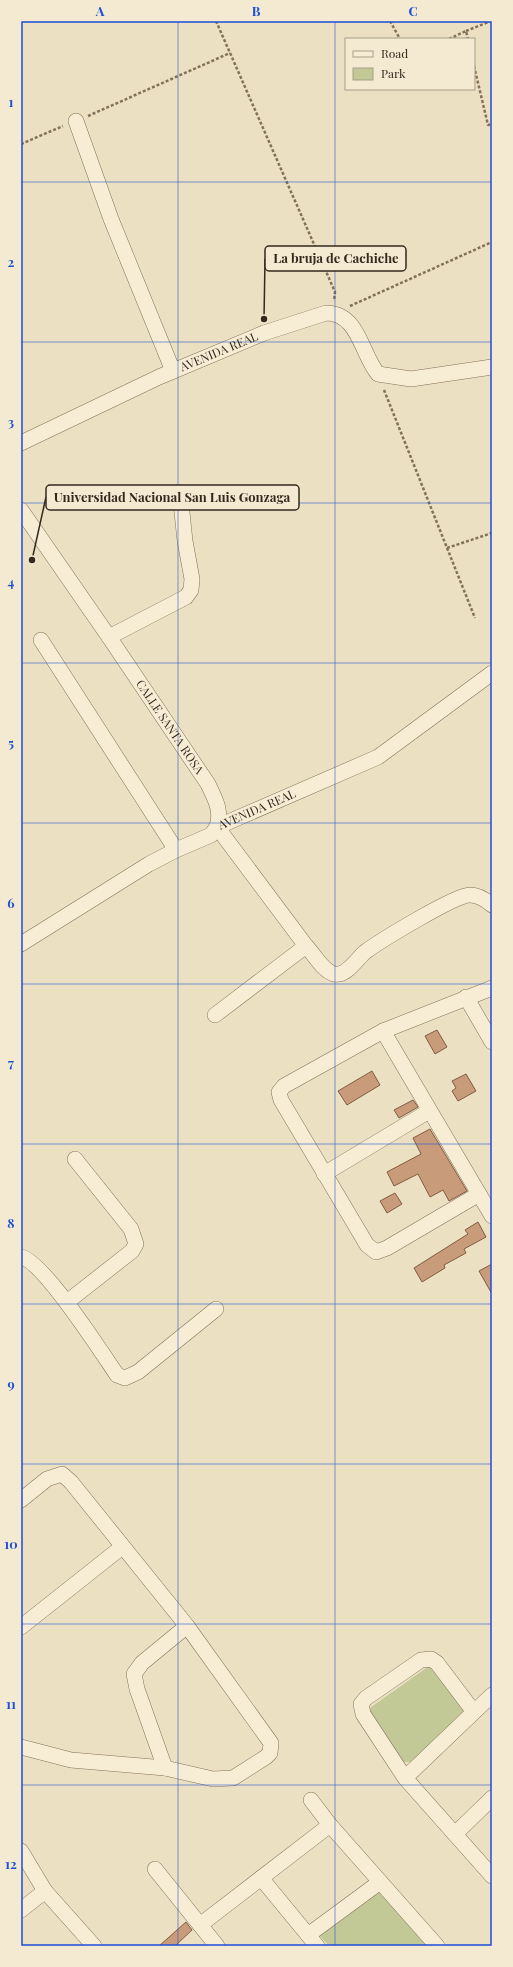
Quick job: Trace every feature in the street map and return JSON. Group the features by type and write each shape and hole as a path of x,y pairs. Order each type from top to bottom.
{"street":[{"path":"76,121 111,219 173,371"},
{"path":"334,313 352,325 378,374 411,379 492,367"},
{"name":"AVENIDA REAL","path":"21,443 173,371 264,333 313,316 334,313"},
{"path":"109,637 186,597 191,590 192,579 185,542 181,503"},
{"name":"CALLE SANTA ROSA","path":"21,510 208,784 219,807 220,817 217,827"},
{"path":"41,640 176,850"},
{"name":"AVENIDA REAL","path":"21,944 150,864 176,850 211,835 217,827 378,757 492,674"},
{"path":"217,827 306,946 328,972 335,974 344,972 365,952 408,925 454,900 469,895 484,898 492,905"},
{"path":"215,1015 306,946"},
{"path":"479,1194 387,1248 376,1252 367,1246 281,1100 279,1092 284,1086 383,1031 492,988"},
{"path":"466,997 492,1042"},
{"path":"383,1031 492,1216"},
{"path":"324,1174 429,1111"},
{"path":"67,1302 132,1251 136,1244 131,1229 75,1159"},
{"path":"21,1256 35,1266 67,1302 117,1375 125,1378 138,1372 216,1309"},
{"path":"21,1500 47,1479 62,1474 187,1626 271,1743 270,1753 233,1778 214,1779 166,1768 71,1760 21,1747"},
{"path":"21,1627 122,1546"},
{"path":"166,1768 137,1689 134,1674 142,1663 187,1626"},
{"path":"474,1712 437,1662 430,1659 421,1660 366,1698 360,1704 362,1714 406,1778 492,1876"},
{"path":"406,1778 492,1695"},
{"path":"455,1834 492,1798"},
{"path":"311,1800 330,1825 437,1946"},
{"path":"200,1925 330,1825"},
{"path":"21,1851 45,1891 94,1946"},
{"path":"155,1869 217,1946"},
{"path":"261,1878 312,1941 380,1882"},
{"path":"21,1910 45,1891"}],"path":[{"path":"216,21 334,292 334,313 492,242"},
{"path":"390,21 399,38"},
{"path":"451,38 491,21"},
{"path":"466,31 468,38"},
{"path":"21,144 230,53"},
{"path":"475,70 488,125 492,124"},
{"path":"378,374 475,618"},
{"path":"448,548 492,533"}],"green space":[{"path":"429,1666 466,1710 412,1762 405,1762 399,1759 367,1710"},
{"path":"380,1889 429,1946 329,1946 319,1935"}],"building":[{"path":"437,1030 447,1047 435,1054 425,1036"},
{"path":"372,1071 380,1085 347,1105 338,1091"},
{"path":"466,1074 476,1091 458,1101 452,1091 456,1088 452,1081"},
{"path":"413,1100 418,1107 399,1118 394,1110"},
{"path":"430,1129 467,1191 449,1201 443,1190 430,1197 418,1174 394,1186 387,1172 421,1154 413,1138"},
{"path":"395,1193 402,1204 387,1213 380,1201"},
{"path":"478,1222 486,1237 464,1249 466,1253 444,1265 445,1268 422,1282 414,1268 468,1234 465,1230"},
{"path":"492,1264 492,1294 479,1271"},
{"path":"186,1922 192,1930 175,1946 159,1946"}],"place":[{"name":"La bruja de Cachiche","path":"264,319"},
{"name":"Universidad Nacional San Luis Gonzaga","path":"32,560"}]}
